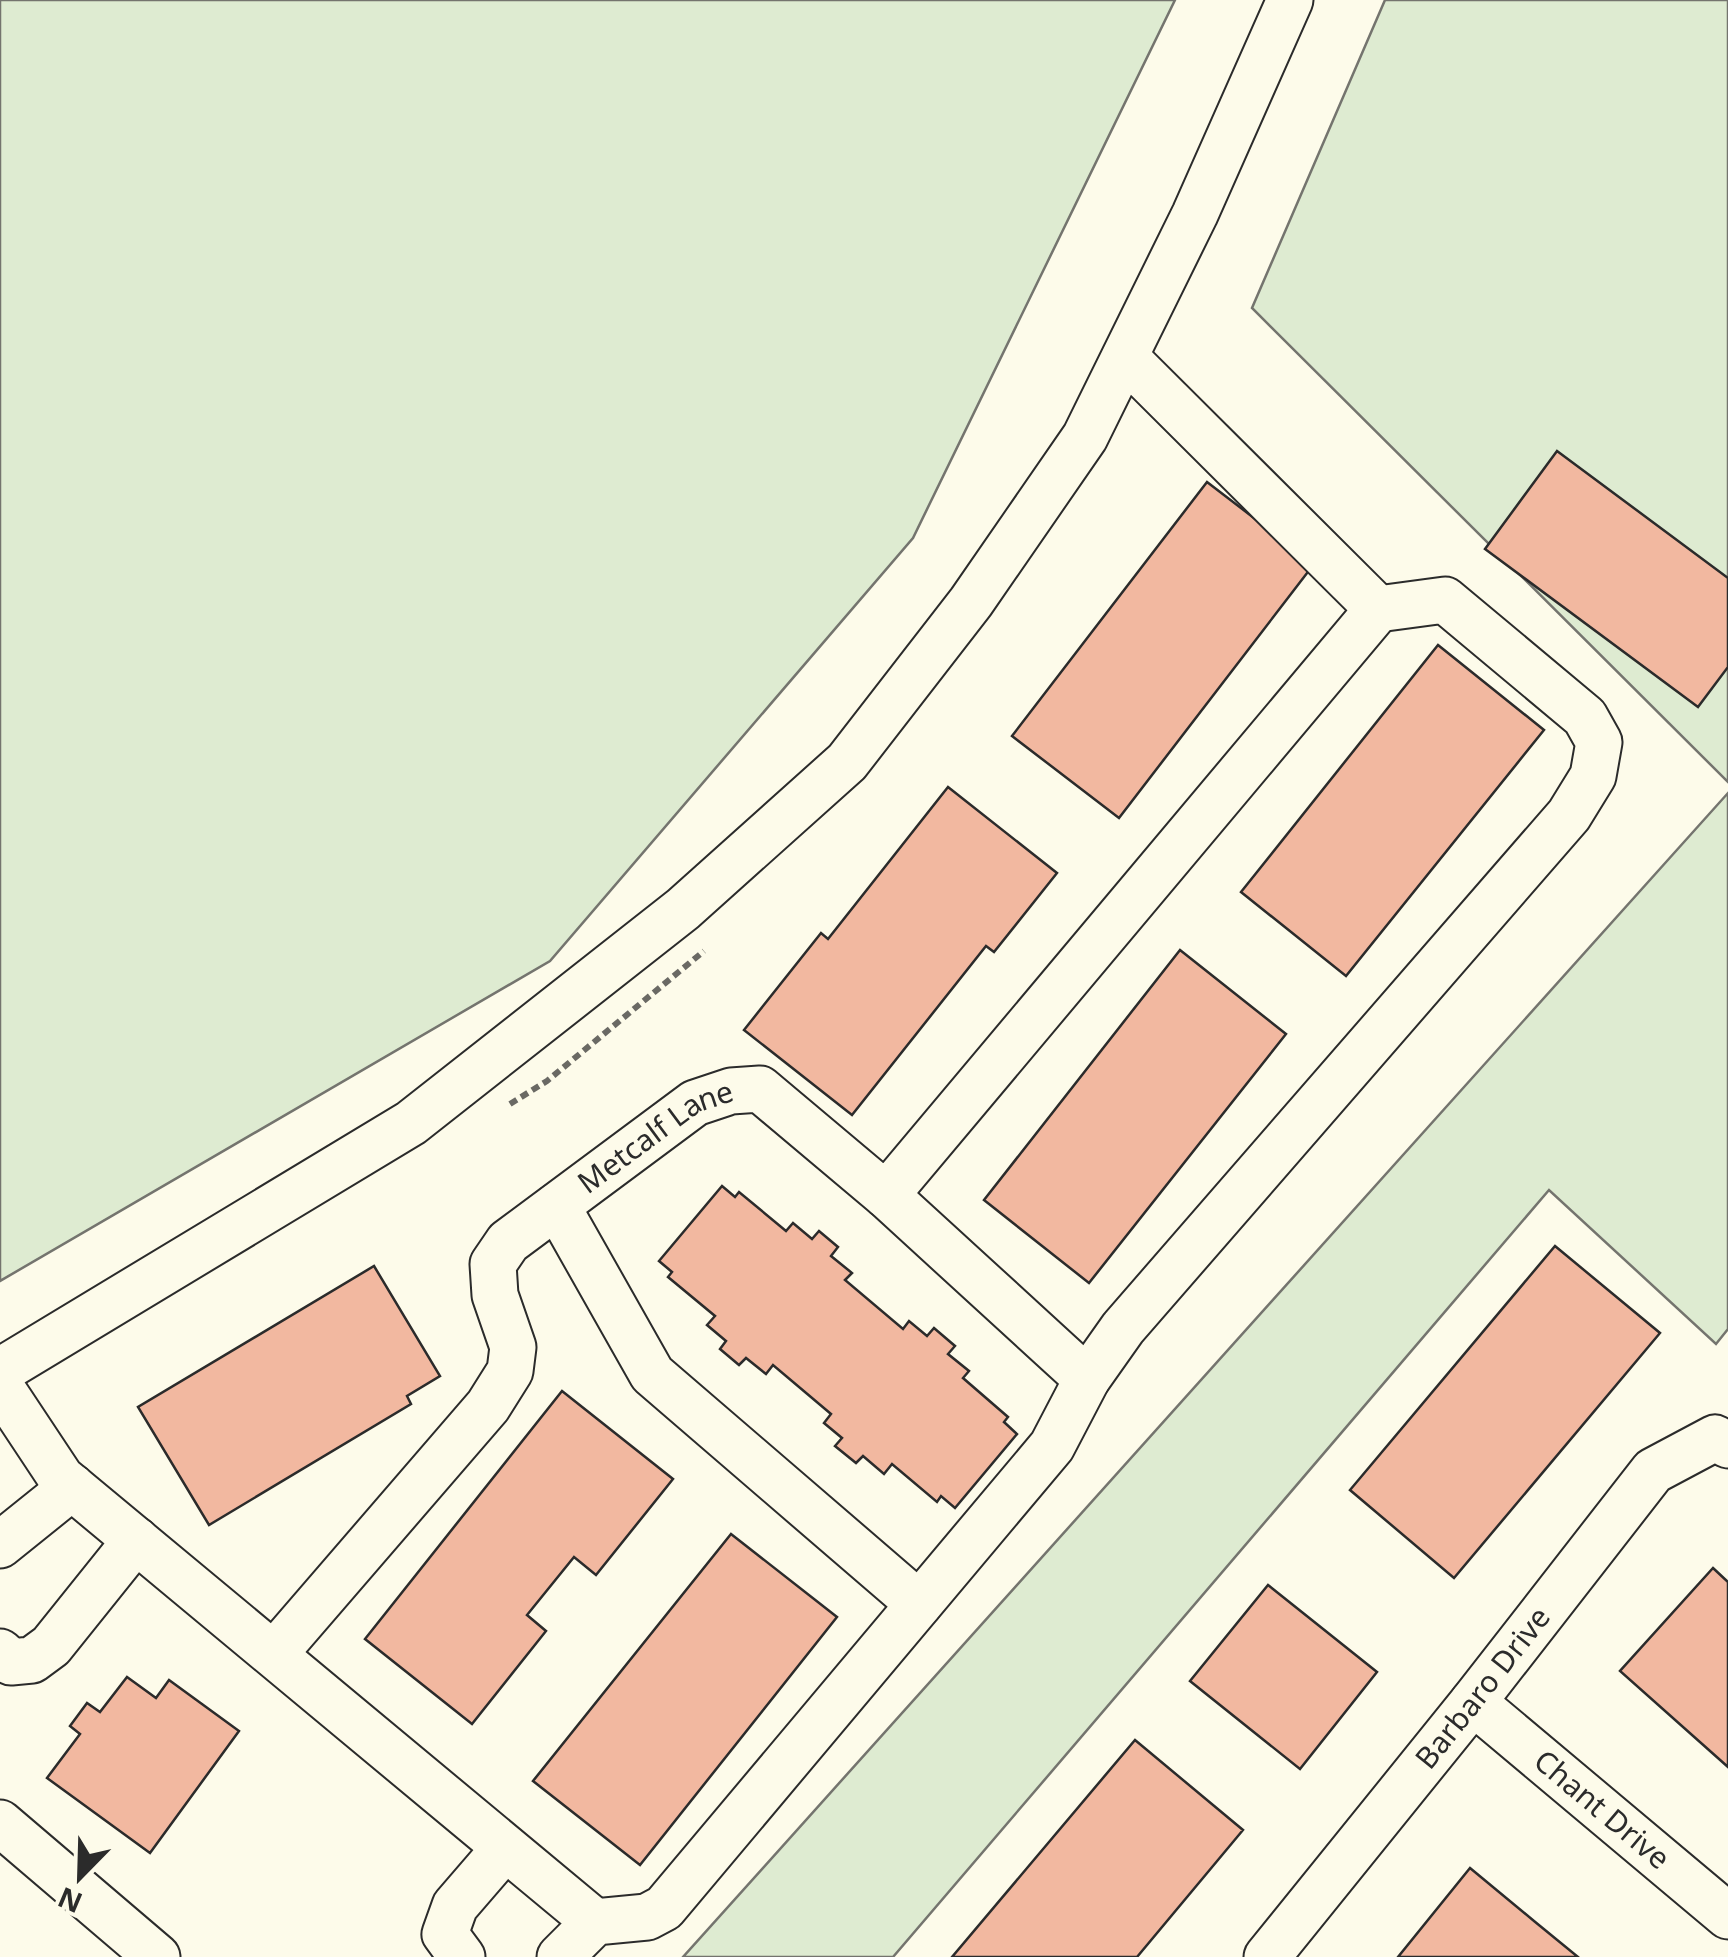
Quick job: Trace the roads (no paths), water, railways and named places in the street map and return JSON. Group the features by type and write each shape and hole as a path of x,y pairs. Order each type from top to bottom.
{"street":[{"path":"0,1371 411,1123 683,909 847,762 971,602 1074,454 1195,214 1290,0"},
{"path":"1124,357 1378,609"},
{"path":"560,1957 595,1922 647,1917 664,1908 1052,1446 1088,1379 1136,1313 1569,815 1594,776 1600,742 1585,717 1444,600 1378,609 886,1196 1088,1379"},
{"name":"Metcalf Lane","path":"274,1654 488,1406 510,1371 513,1347 495,1294 494,1264 508,1242 556,1206 695,1103 731,1091 760,1089 886,1196"},
{"path":"556,1206 652,1374 919,1604"},
{"path":"0,1386 61,1478 595,1922"},
{"name":"Barbaro Drive","path":"1267,1957 1653,1471 1722,1442"},
{"path":"0,1544 72,1487"},
{"path":"0,1652 11,1662 32,1660 51,1646 136,1540"},
{"name":"Chant Drive","path":"1473,1702 1728,1916"},
{"path":"0,1823 157,1957"},
{"path":"462,1957 444,1934 456,1906 505,1848"}]}
